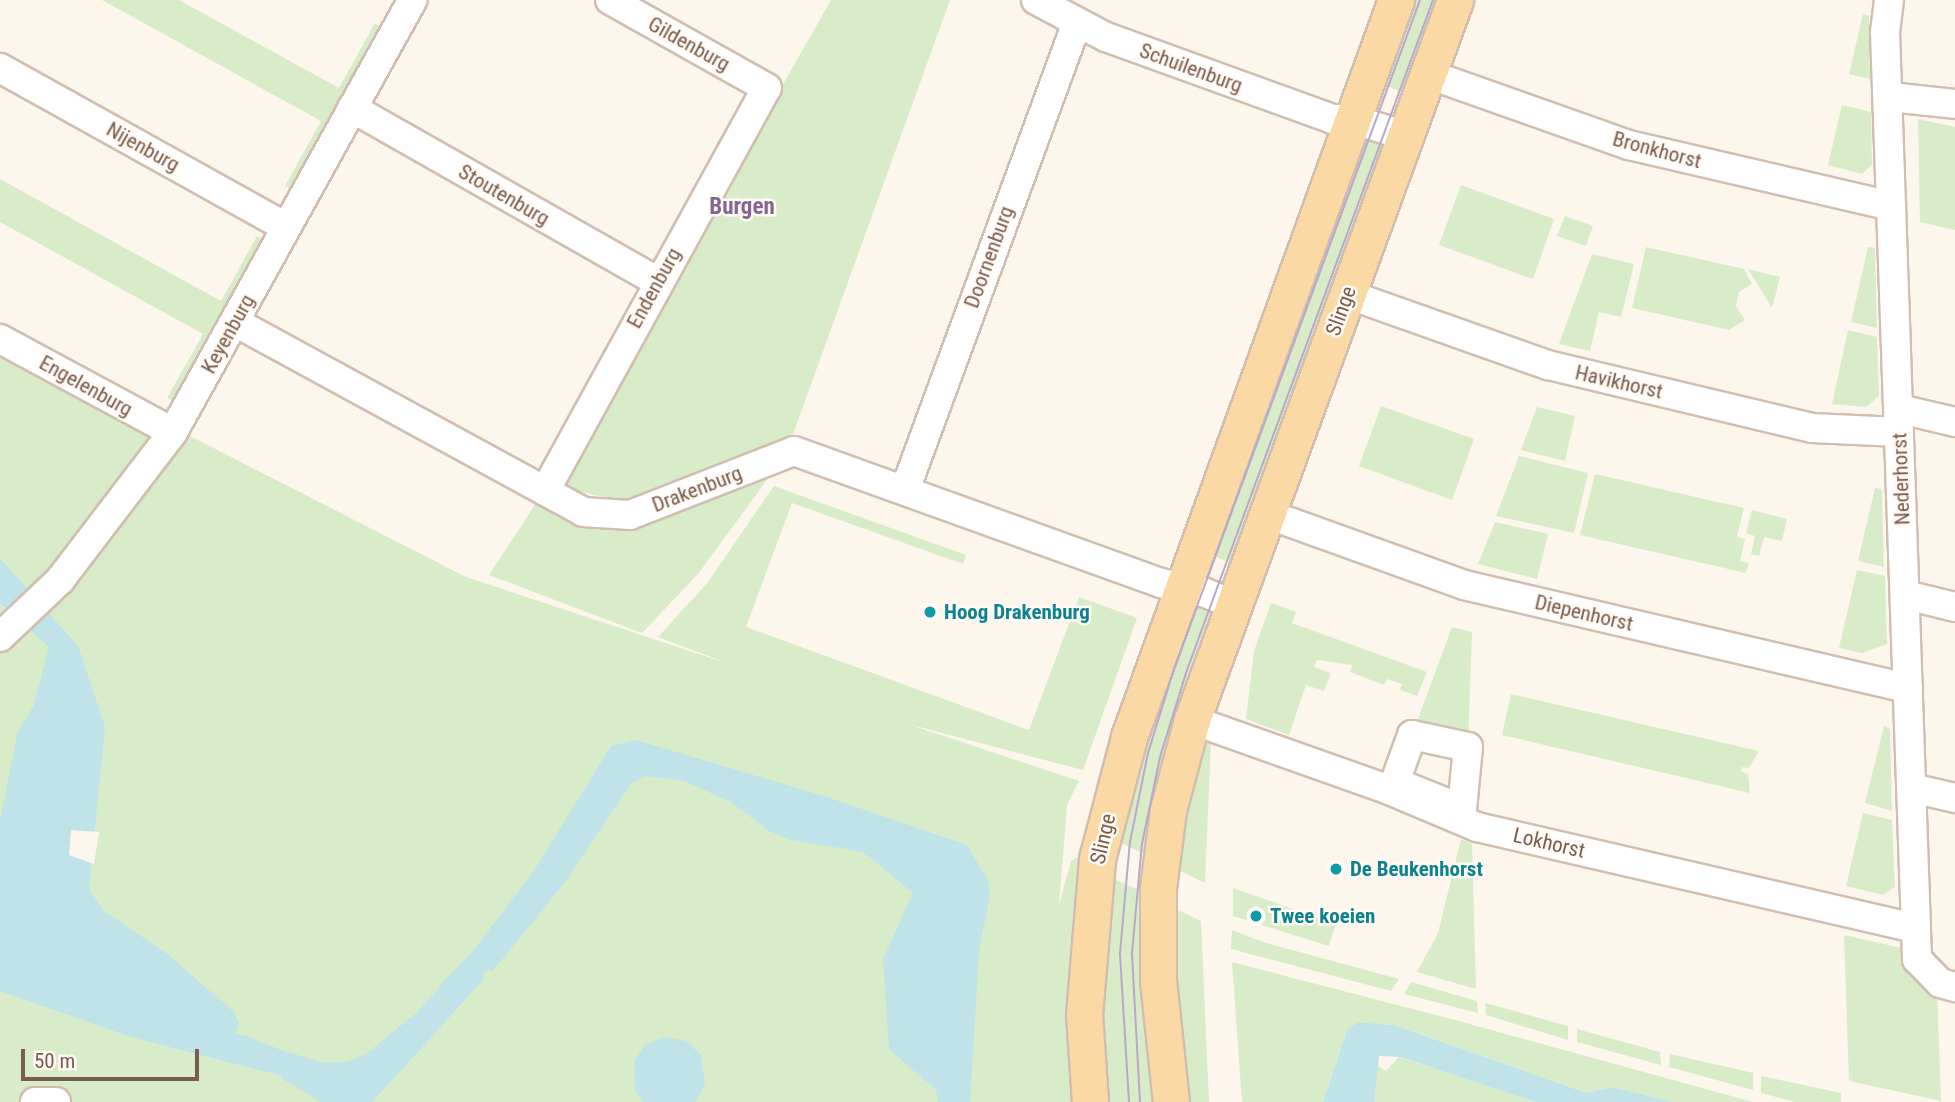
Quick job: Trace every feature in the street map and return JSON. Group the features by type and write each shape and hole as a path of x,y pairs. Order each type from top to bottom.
{"main road":[{"name":"Slinge","path":"1090,1102 1084,1015 1097,859 1129,737 1181,586 1396,0"},
{"name":"Slinge","path":"1171,1102 1158,981 1158,888 1168,810 1192,720 1455,0"}],"street":[{"name":"Gildenburg","path":"610,0 768,88"},
{"name":"Schuilenburg","path":"1037,0 1076,24 1332,119 1352,119"},
{"name":"Nederhorst","path":"1889,0 1885,7 1917,960 1940,983 1955,987"},
{"name":"Keyenburg","path":"5,633 50,591 173,432 352,108 404,3"},
{"name":"Doornenburg","path":"905,490 1076,24"},
{"name":"Nijenburg","path":"0,68 286,227"},
{"name":"Bronkhorst","path":"1428,74 1629,145 1892,206"},
{"name":"Endenburg","path":"545,491 657,281 768,88"},
{"path":"1890,97 1955,104"},
{"name":"Stoutenburg","path":"352,108 657,281"},
{"path":"1352,119 1406,136"},
{"name":"Havikhorst","path":"1347,293 1548,365 1812,428 1899,420 1955,422"},
{"name":"Drakenburg","path":"235,322 583,512 630,515 794,451 1161,583 1181,586"},
{"name":"Engelenburg","path":"0,339 173,432"},
{"name":"Diepenhorst","path":"1267,514 1464,585 1908,688"},
{"path":"1181,586 1235,605"},
{"path":"1906,595 1955,607"},
{"name":"Lokhorst","path":"1192,720 1387,789 1477,827 1916,928"},
{"path":"1912,788 1955,798"},
{"path":"36,1102 57,1102"}],"green space":[{"path":"102,0 179,0 339,88 375,23 386,31 299,192 285,186 321,121"},
{"path":"831,0 950,0 792,437 662,489 618,501 570,489 560,475"},
{"path":"1403,0 1449,0 1413,96 1373,81"},
{"path":"1863,14 1869,16 1870,79 1849,74"},
{"path":"1842,105 1871,112 1872,165 1862,174 1828,165"},
{"path":"1918,119 1955,127 1955,230 1920,222"},
{"path":"1367,135 1383,142 1392,156 1242,567 1202,552 1351,141"},
{"path":"0,179 221,301 257,236 268,242 180,405 167,398 203,334 0,222"},
{"path":"1461,185 1554,219 1533,279 1439,245"},
{"path":"1565,216 1593,226 1586,246 1557,236"},
{"path":"1646,247 1744,269 1752,284 1739,292 1736,306 1745,320 1729,330 1632,308"},
{"path":"1868,247 1875,248 1877,328 1851,322"},
{"path":"1592,254 1634,264 1621,317 1599,312 1590,351 1559,344"},
{"path":"1748,269 1780,277 1772,308"},
{"path":"1848,330 1877,337 1879,396 1866,407 1832,404"},
{"path":"0,339 466,577 729,664 658,637 708,582 774,486 966,555 963,564 792,503 746,627 1029,730 1079,597 1137,618 1083,770 908,724 1079,781 1067,805 1059,905 1071,861 1078,857 1091,863 1077,889 1070,965 1073,1102 0,1102"},
{"path":"1381,406 1474,439 1452,500 1359,466"},
{"path":"1537,407 1575,416 1565,461 1521,450"},
{"path":"1519,456 1588,473 1574,533 1496,516"},
{"path":"775,469 698,574 642,633 489,575 538,500 567,520 625,529"},
{"path":"1595,474 1744,508 1737,537 1745,539 1740,561 1749,563 1746,573 1580,535"},
{"path":"1875,488 1882,489 1884,567 1858,561"},
{"path":"1752,510 1787,519 1782,541 1764,537 1759,556 1751,554 1755,536 1746,533"},
{"path":"1495,522 1548,534 1537,579 1478,564"},
{"path":"1857,570 1885,576 1887,644 1862,653 1839,648"},
{"path":"1271,603 1296,612 1292,623 1427,672 1417,696 1400,690 1402,684 1387,679 1384,685 1350,672 1352,665 1317,660 1314,667 1331,673 1324,691 1306,685 1289,735 1246,719 1254,651"},
{"path":"1195,606 1210,611 1217,626 1153,858 1112,839 1135,740"},
{"path":"1452,627 1472,632 1468,747 1412,735"},
{"path":"1511,694 1759,751 1749,768 1742,767 1741,771 1748,774 1750,793 1502,735"},
{"path":"1884,726 1890,729 1892,811 1865,803"},
{"path":"1211,742 1205,883 1167,864 1191,749"},
{"path":"1863,813 1892,820 1895,887 1883,895 1846,886"},
{"path":"1461,839 1472,844 1476,989 1417,972 1438,933"},
{"path":"1105,875 1150,895 1163,1102 1100,1102 1091,1016"},
{"path":"1233,888 1336,924 1329,946 1233,916"},
{"path":"1174,908 1201,921 1209,1102 1188,1102 1175,975"},
{"path":"1232,930 1263,942 1399,979 1391,991 1231,949"},
{"path":"1844,935 1911,950 1937,988 1941,1101 1849,1081"},
{"path":"1232,962 1753,1102 1674,1102 1612,1087 1587,1093 1394,1025 1358,1022 1347,1030 1323,1102 1242,1102"},
{"path":"1411,982 1477,1001 1478,1013 1404,994"},
{"path":"1485,1003 1568,1026 1568,1040 1486,1015"},
{"path":"1577,1029 1660,1052 1661,1065 1577,1042"},
{"path":"1670,1054 1753,1073 1753,1090 1669,1067"},
{"path":"1399,1057 1536,1102 1374,1102 1376,1065 1386,1071"},
{"path":"1761,1076 1841,1093 1841,1102 1795,1102 1761,1093"}],"water":[{"path":"0,558 78,646 105,727 89,889 103,910 166,953 233,1011 239,1023 236,1034 275,1049 271,1073 131,1037 0,991 0,821 18,731 33,707 49,647 0,603"},
{"path":"636,740 827,797 967,845 988,881 990,895 979,952 970,1102 938,1102 936,1090 889,1049 883,959 913,893 863,852 791,840 769,831 731,802 684,781 645,776 630,785 565,882 492,971 473,951 535,869 611,746"},
{"path":"466,960 485,978 372,1102 321,1102 281,1078 287,1052 321,1062 347,1062 366,1054 416,1013"},
{"path":"1358,1022 1394,1025 1587,1093 1612,1087 1674,1102 1536,1102 1400,1057 1379,1056 1374,1102 1323,1102 1347,1030"},
{"path":"665,1037 686,1041 701,1055 705,1085 695,1102 643,1102 635,1091 634,1061 646,1044"}],"pier":[{"path":"71,830 99,832 94,864 69,855"}],"waterway":[{"path":"452,990 505,936"},
{"path":"242,1047 315,1077"}],"tram line":[{"path":"1129,1102 1120,953 1130,842 1148,753 1175,666 1420,0"},
{"path":"1140,1102 1132,953 1142,844 1160,757 1187,670 1433,0"}],"place":[{"name":"Hoog Drakenburg","path":"930,612"},
{"name":"De Beukenhorst","path":"1336,869"},
{"name":"Twee koeien","path":"1256,916"}],"district":[{"name":"Burgen","path":"742,207"}]}
